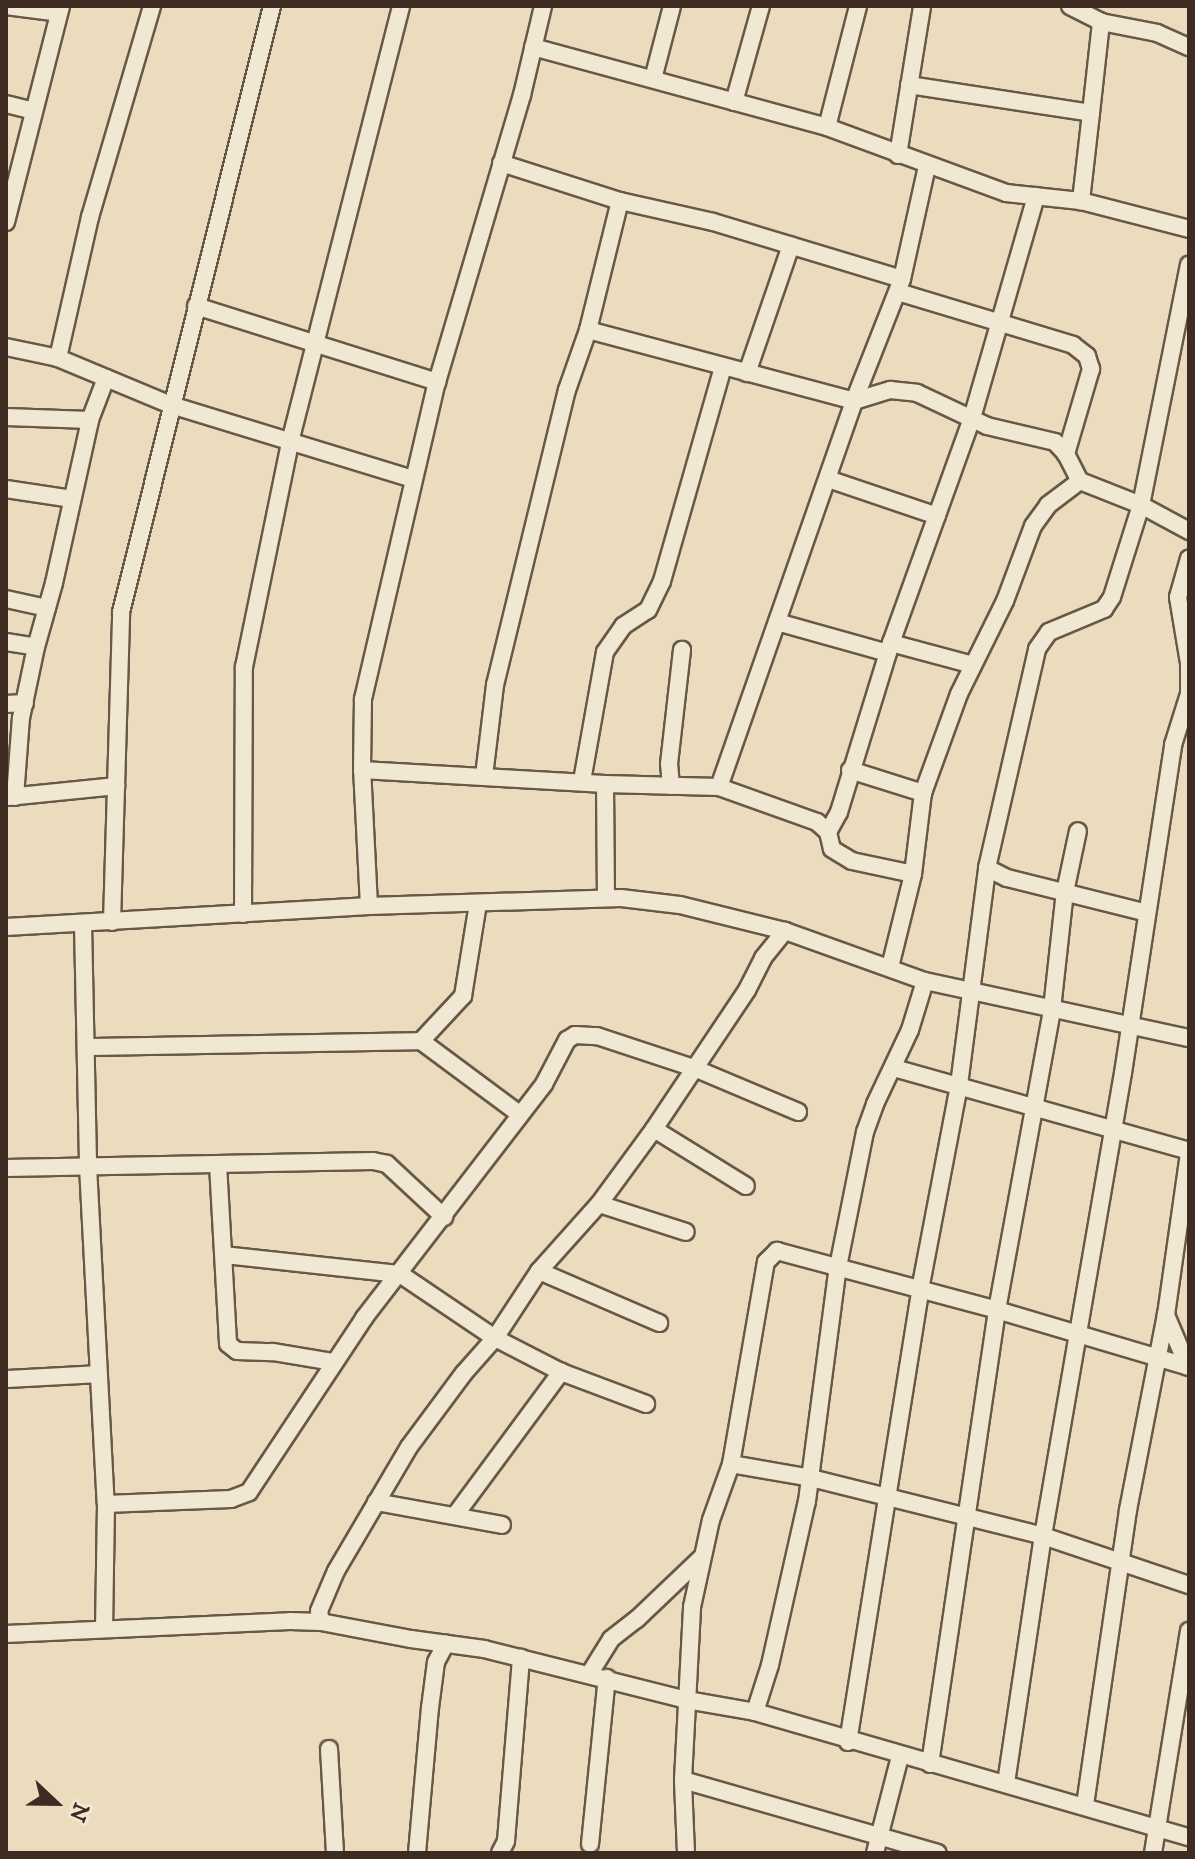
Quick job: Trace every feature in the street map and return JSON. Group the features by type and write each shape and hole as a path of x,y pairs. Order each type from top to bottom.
{"street":[{"path":"6,6 60,10 34,111 11,171 6,222"},
{"path":"58,358 90,217 152,6"},
{"path":"112,922 121,612 272,6"},
{"path":"243,914 244,667 290,442 401,6"},
{"path":"369,906 362,770 363,699 437,382 543,6"},
{"path":"653,79 672,6"},
{"path":"734,102 761,6"},
{"path":"827,127 858,6"},
{"path":"898,155 922,6"},
{"path":"1070,6 1101,22 1157,33 1189,47"},
{"path":"1081,201 1101,22"},
{"path":"533,47 827,127 1006,193 1081,201 1189,229"},
{"path":"909,85 1091,113"},
{"path":"6,104 34,111"},
{"path":"501,163 620,201 713,222 791,245 998,322 1073,345 1087,356 1091,369 1066,454"},
{"path":"719,787 854,401 900,286 927,166"},
{"path":"828,832 839,812 890,648 972,418 1036,196"},
{"path":"484,776 495,685 567,390 588,330 620,201"},
{"path":"747,373 791,245"},
{"path":"848,1742 920,1290 959,1085 987,868 1037,649 1049,632 1104,609 1112,597 1141,505 1189,265"},
{"path":"196,306 437,382"},
{"path":"588,330 854,401 890,390 917,393 987,426 1055,442 1066,454 1080,481 1141,505 1189,532"},
{"path":"6,347 58,358 171,405 413,479"},
{"path":"582,781 605,652 623,626 648,610 662,581 723,367"},
{"path":"106,378 90,420 36,647 10,797 116,786"},
{"path":"6,417 90,420"},
{"path":"828,479 937,516"},
{"path":"890,967 913,874 923,793 973,665 1005,601 1033,526 1048,505 1080,481"},
{"path":"6,489 72,499"},
{"path":"1006,1783 1043,1536 1113,1130 1173,745 1189,694 1189,663 1178,597 1189,559"},
{"path":"6,599 47,608"},
{"path":"777,622 973,665"},
{"path":"6,642 36,647"},
{"path":"671,786 669,764 682,650"},
{"path":"6,704 25,703"},
{"path":"362,770 605,784 719,787 817,822 828,832 832,849 852,861 913,874"},
{"path":"850,770 923,793"},
{"path":"605,784 606,898"},
{"path":"930,1764 997,1310 1052,1009 1065,892 1078,831"},
{"path":"987,868 1007,878 1147,913"},
{"path":"6,927 369,906 606,898 680,905 785,931 916,978 1189,1038"},
{"path":"421,1041 463,996 478,903"},
{"path":"83,924 88,1166 106,1504 104,1627"},
{"path":"321,1622 319,1611 336,1571 409,1447 464,1373 495,1338 539,1271 599,1204 654,1129 747,990 763,958 785,931"},
{"path":"755,1712 777,1636 811,1478 838,1267 865,1132 875,1104 894,1068 916,978"},
{"path":"106,1504 231,1499 249,1492 333,1362 444,1217 518,1113 544,1084 567,1040 580,1033 694,1068 798,1112"},
{"path":"86,1047 421,1041 518,1113"},
{"path":"894,1068 1189,1152 1166,1315 1120,1563 1085,1805"},
{"path":"654,1129 746,1186"},
{"path":"6,1168 373,1161 387,1164 444,1217"},
{"path":"218,1164 228,1344 237,1351 273,1352 333,1362"},
{"path":"599,1204 686,1232"},
{"path":"686,1853 683,1780 692,1607 701,1558 731,1464 766,1262 777,1251 997,1310 1189,1367"},
{"path":"224,1255 400,1274 495,1338 561,1372 646,1404"},
{"path":"539,1271 659,1323"},
{"path":"1166,1315 1189,1367"},
{"path":"456,1514 561,1372"},
{"path":"6,1379 97,1374"},
{"path":"731,1464 811,1478 1043,1536 1189,1585"},
{"path":"376,1502 456,1514 502,1525"},
{"path":"590,1673 611,1639 637,1619 701,1558"},
{"path":"6,1634 104,1627 321,1622 441,1642 590,1673 687,1700 755,1712 848,1742 1085,1805 1189,1837"},
{"path":"1153,1853 1189,1631"},
{"path":"417,1853 430,1708 441,1642"},
{"path":"500,1853 506,1841 521,1658"},
{"path":"590,1844 607,1678"},
{"path":"329,1749 335,1853"},
{"path":"878,1845 900,1756"},
{"path":"683,1780 878,1845 938,1853"}]}
